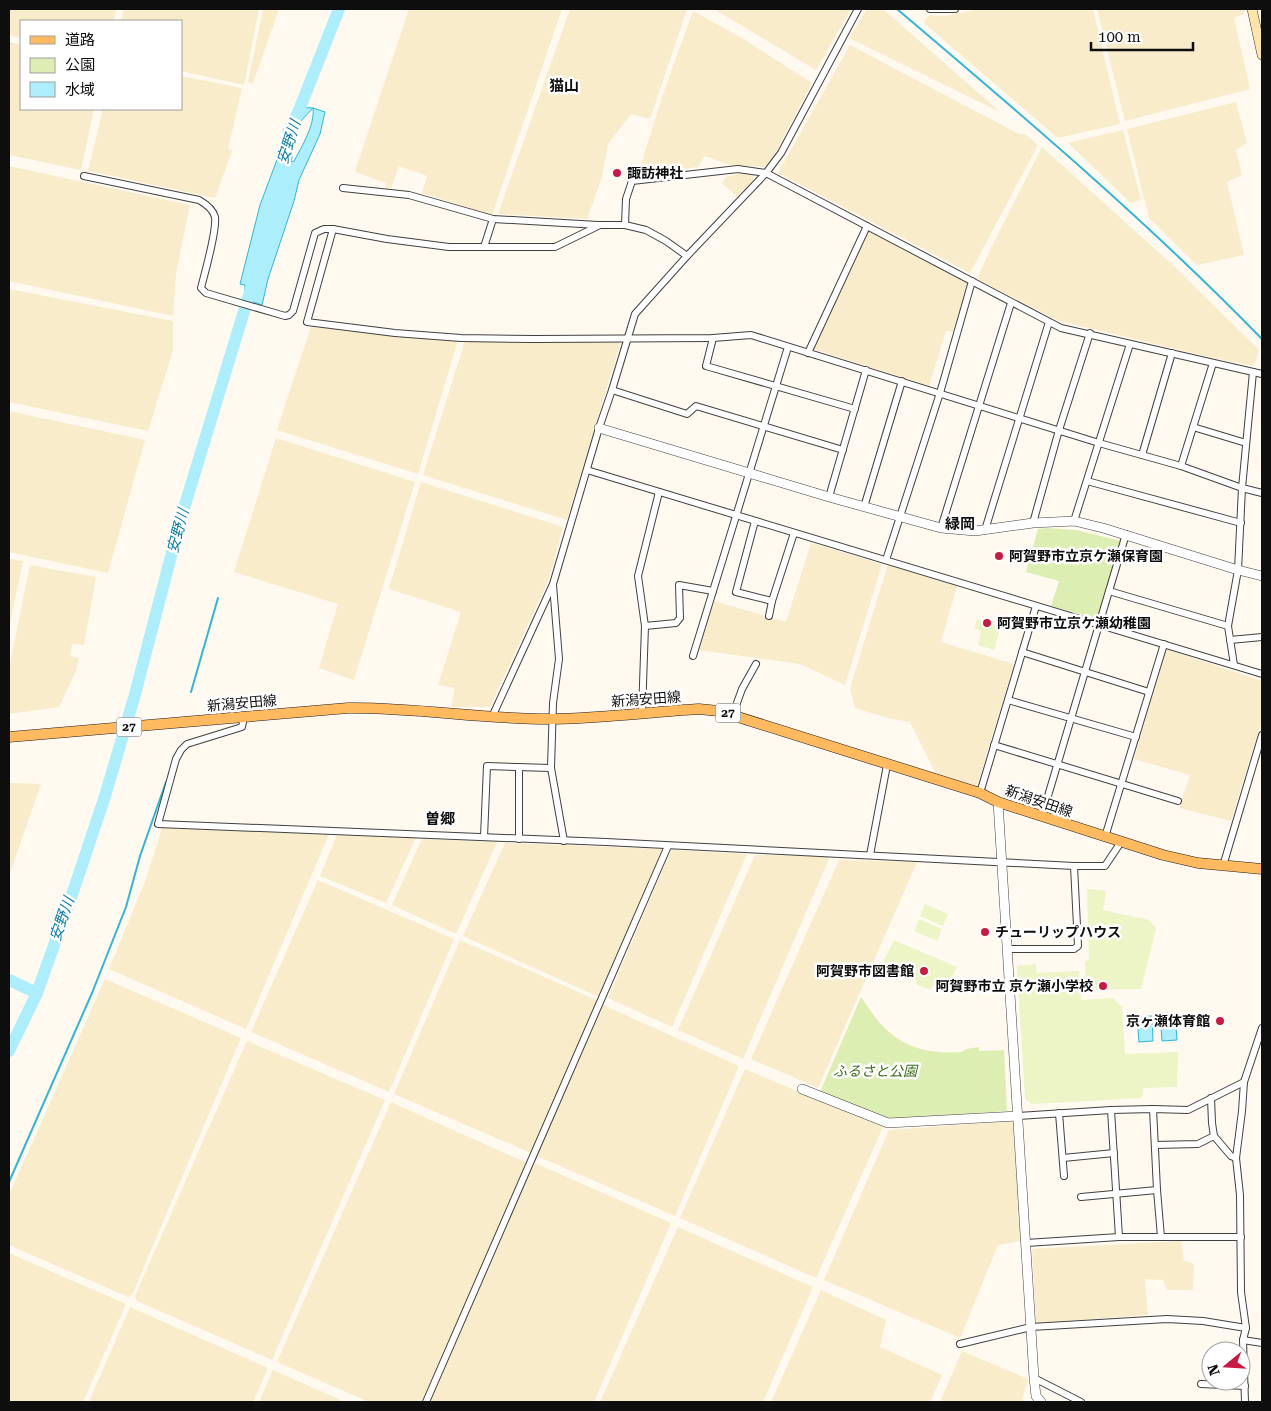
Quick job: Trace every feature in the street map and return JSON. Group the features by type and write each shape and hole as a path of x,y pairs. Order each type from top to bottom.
{"main road":[{"path":"1252,9 1262,55"},
{"name":"新潟安田線","path":"9,737 348,708 382,708 492,717 553,719 699,709 719,711 980,793 998,802 1162,855 1223,866 1262,870"}],"street":[{"path":"492,717 553,584 626,338 635,314 766,173 782,153 858,9"},
{"path":"930,9 955,9"},
{"path":"625,224 626,199 632,181 738,169 766,173 1061,328 1090,333 1262,374"},
{"path":"84,176 199,200 206,204 212,210 214,228 201,288 206,293 285,316 293,311 315,233 324,229 449,247 555,247 600,225"},
{"path":"343,188 410,195 493,219 600,225 625,224 646,230 687,256"},
{"path":"484,247 493,219"},
{"path":"808,353 867,226"},
{"path":"333,229 307,322 395,333 461,338 713,338 751,335 1099,443 1181,466 1242,488 1262,493"},
{"path":"886,560 940,393 972,281"},
{"path":"941,528 1012,303"},
{"path":"985,530 1049,322"},
{"path":"1034,523 1059,430 1090,333"},
{"path":"713,338 706,366 855,409"},
{"path":"1074,521 1130,344"},
{"path":"693,656 788,347"},
{"path":"1142,455 1172,353"},
{"path":"1181,466 1213,363"},
{"path":"829,497 866,370"},
{"path":"1234,665 1228,626 1238,570 1242,488 1253,372"},
{"path":"864,507 902,381"},
{"path":"612,390 687,414 696,406 843,450"},
{"path":"1193,427 1246,443"},
{"path":"599,428 900,518 941,528 975,531 1034,523 1074,521 1126,534 1262,576"},
{"path":"587,470 1262,674"},
{"path":"1087,481 1240,522"},
{"path":"642,712 645,626 638,576 659,492"},
{"path":"755,521 736,592 772,601"},
{"path":"769,616 794,533"},
{"path":"1042,816 1126,534"},
{"path":"553,584 559,659 553,703 551,768 564,841"},
{"path":"645,626 676,623 680,618 679,585 713,591"},
{"path":"1109,591 1228,626"},
{"path":"980,793 1036,606"},
{"path":"1230,640 1262,637"},
{"path":"1105,837 1164,644"},
{"path":"1022,652 1150,692"},
{"path":"733,714 742,689 756,664"},
{"path":"1008,700 1136,737"},
{"path":"244,717 242,727 187,744 181,750 176,759 158,824 518,838 1074,866 1105,866 1121,842"},
{"path":"1223,866 1262,735"},
{"path":"994,745 1178,801"},
{"path":"870,855 887,765"},
{"path":"484,837 487,766 551,768"},
{"path":"518,838 520,767"},
{"path":"998,802 1034,1378 1036,1396 1041,1402"},
{"path":"426,1402 668,846"},
{"path":"1008,949 1074,949 1078,946 1074,866"},
{"path":"1262,1028 1244,1082 1236,1158 1240,1195 1242,1292 1246,1328 1244,1340 1262,1343"},
{"path":"802,1089 888,1123 1110,1110 1188,1110 1244,1082"},
{"path":"1211,1098 1214,1136 1231,1156 1236,1158"},
{"path":"1153,1109 1161,1237"},
{"path":"1110,1110 1119,1237"},
{"path":"1059,1113 1064,1176"},
{"path":"1155,1145 1198,1144 1214,1136"},
{"path":"1063,1158 1114,1153"},
{"path":"1081,1197 1157,1190"},
{"path":"1026,1243 1119,1237 1241,1237"},
{"path":"960,1344 1031,1326 1167,1319 1203,1321 1246,1328"},
{"path":"1034,1378 1081,1402"}],"shaded area":[{"path":"9,9 116,9 114,20 20,20 20,38 9,35"},
{"path":"124,9 259,9 244,85 182,71 182,20 121,20"},
{"path":"263,9 279,9 253,83 248,82"},
{"path":"409,9 562,9 492,215 422,193 427,176 399,166 391,188 385,188 386,183 355,172"},
{"path":"570,9 687,9 650,119 631,114 608,144 602,177 587,219 498,214"},
{"path":"714,9 851,9 816,70"},
{"path":"867,9 883,9 1000,112 849,38"},
{"path":"978,9 1093,9 1120,124 1058,138 925,24 924,20 930,15 946,16"},
{"path":"1097,9 1243,9 1244,14 1234,18 1250,89 1125,121"},
{"path":"693,11 745,40 812,83 772,159 764,167 730,165 705,156 698,167 641,175 638,174 665,88"},
{"path":"9,42 20,45 20,110 94,110 81,170 9,155"},
{"path":"850,45 1019,134 1025,134 1038,145 970,273 778,173"},
{"path":"182,76 242,88 228,149 232,151 215,198 88,171 103,110 182,110"},
{"path":"1236,102 1247,143 1236,150 1242,175 1227,182 1244,255 1197,265 1149,218 1127,129"},
{"path":"1123,130 1141,200 1131,203 1068,143"},
{"path":"1042,147 1177,269 1259,350 1254,366 1059,321 977,279"},
{"path":"9,166 190,205 176,274 173,316 9,281"},
{"path":"742,173 754,175 752,182 737,197 722,183 726,177"},
{"path":"867,230 968,283 953,332 946,331 929,386 813,349"},
{"path":"9,289 173,321 173,350 148,431 9,402"},
{"path":"311,327 458,340 418,474 277,430"},
{"path":"465,341 621,341 567,520 423,475"},
{"path":"9,411 145,440 108,573 9,552"},
{"path":"276,438 415,482 354,680 319,668 338,604 234,572"},
{"path":"421,482 563,527 549,579 490,707 451,707 455,688 438,685 461,612 389,589"},
{"path":"811,543 882,564 845,685 800,664 698,650 714,601 786,622"},
{"path":"9,559 23,561 9,628"},
{"path":"888,564 957,586 941,642 1014,664 977,786 936,774 910,722 888,718 855,708 850,688"},
{"path":"30,565 96,577 84,645 72,644 70,656 79,658 76,671 59,707 9,714 9,668"},
{"path":"1166,649 1262,681 1262,719 1231,821 1179,808 1190,775 1134,759"},
{"path":"9,783 41,784 9,876"},
{"path":"162,828 329,834 246,1029 109,969 146,879"},
{"path":"337,835 416,837 386,903 320,876"},
{"path":"422,839 497,842 456,934 392,905"},
{"path":"505,843 663,849 599,997 463,936"},
{"path":"671,850 747,854 672,1027 608,998"},
{"path":"755,855 830,856 743,1059 678,1030"},
{"path":"839,860 917,862 818,1088 751,1059"},
{"path":"318,880 454,939 389,1092 251,1032"},
{"path":"460,940 599,1001 531,1153 394,1094"},
{"path":"105,979 241,1038 132,1295 128,1297 9,1245 9,1195"},
{"path":"603,1005 739,1066 675,1216 537,1156"},
{"path":"247,1041 385,1100 272,1360 137,1301 135,1296"},
{"path":"745,1069 883,1127 816,1278 680,1218"},
{"path":"391,1102 527,1163 423,1402 369,1402 277,1362"},
{"path":"1013,1121 1021,1241 998,1245 960,1338 824,1280 889,1130"},
{"path":"535,1163 671,1223 594,1402 429,1402"},
{"path":"678,1227 813,1287 763,1402 600,1402"},
{"path":"1181,1241 1184,1261 1194,1264 1193,1290 1167,1290 1163,1280 1145,1279 1148,1315 1036,1323 1032,1249"},
{"path":"9,1253 126,1304 83,1402 9,1402"},
{"path":"821,1290 886,1320 880,1347 942,1375 930,1402 771,1402"},
{"path":"130,1307 268,1368 253,1402 89,1402"},
{"path":"962,1351 1028,1379 1022,1400 1025,1402 940,1402"},
{"path":"273,1370 345,1402 259,1402"}],"green space":[{"path":"1038,529 1076,530 1121,541 1098,619 1051,606 1059,581 1026,572"},
{"path":"977,619 994,625 999,632 994,650 978,645 981,631 974,628"},
{"path":"1087,889 1106,891 1103,910 1149,920 1156,928 1141,989 1086,990 1085,961 1089,960"},
{"path":"925,904 948,914 943,926 920,916"},
{"path":"919,919 942,929 937,941 914,931"},
{"name":"阿賀野市図書館","path":"894,940 957,967 953,975 953,995 933,986 930,990 916,984 917,981 882,965"},
{"path":"1036,964 1037,973 1079,971 1081,1000 1113,998 1122,1007 1125,1054 1178,1052 1177,1087 1143,1088 1142,1098 1031,1104 1025,1099 1017,966"},
{"name":"ふるさと公園","path":"861,997 882,1025 907,1044 930,1051 942,1052 962,1052 966,1049 979,1047 979,1051 1004,1050 1007,1111 887,1120 820,1092"}],"water":[{"path":"295,107 313,108 325,112 320,134 299,180 294,201 268,279 262,305 248,299 245,294 245,285 240,284 260,205 281,149 283,131","holes":["313,108 313,115 304,142 294,161 291,162 300,122"]},
{"path":"1175,1014 1177,1040 1162,1041 1160,1015"},
{"path":"1152,1016 1153,1041 1139,1042 1137,1017"}],"waterway":[{"name":"安野川","path":"294,123 339,9"},
{"path":"897,9 1129,211 1262,339"},
{"name":"安野川","path":"9,1051 37,993 105,796 134,698 181,518 252,285"},
{"path":"191,692 218,598"},
{"path":"9,1182 92,993 126,907 140,856 166,782"},
{"path":"9,980 37,993"}],"place":[{"name":"諏訪神社","path":"617,173"},
{"name":"阿賀野市立京ケ瀬保育園","path":"999,556"},
{"name":"阿賀野市立京ケ瀬幼稚園","path":"987,623"},
{"name":"チューリップハウス","path":"985,932"},
{"name":"阿賀野市図書館","path":"924,971"},
{"name":"阿賀野市立 京ケ瀬小学校","path":"1103,986"},
{"name":"京ヶ瀬体育館","path":"1220,1021"}],"district":[{"name":"猫山","path":"564,86"},
{"name":"緑岡","path":"960,524"},
{"name":"曽郷","path":"440,819"}]}
